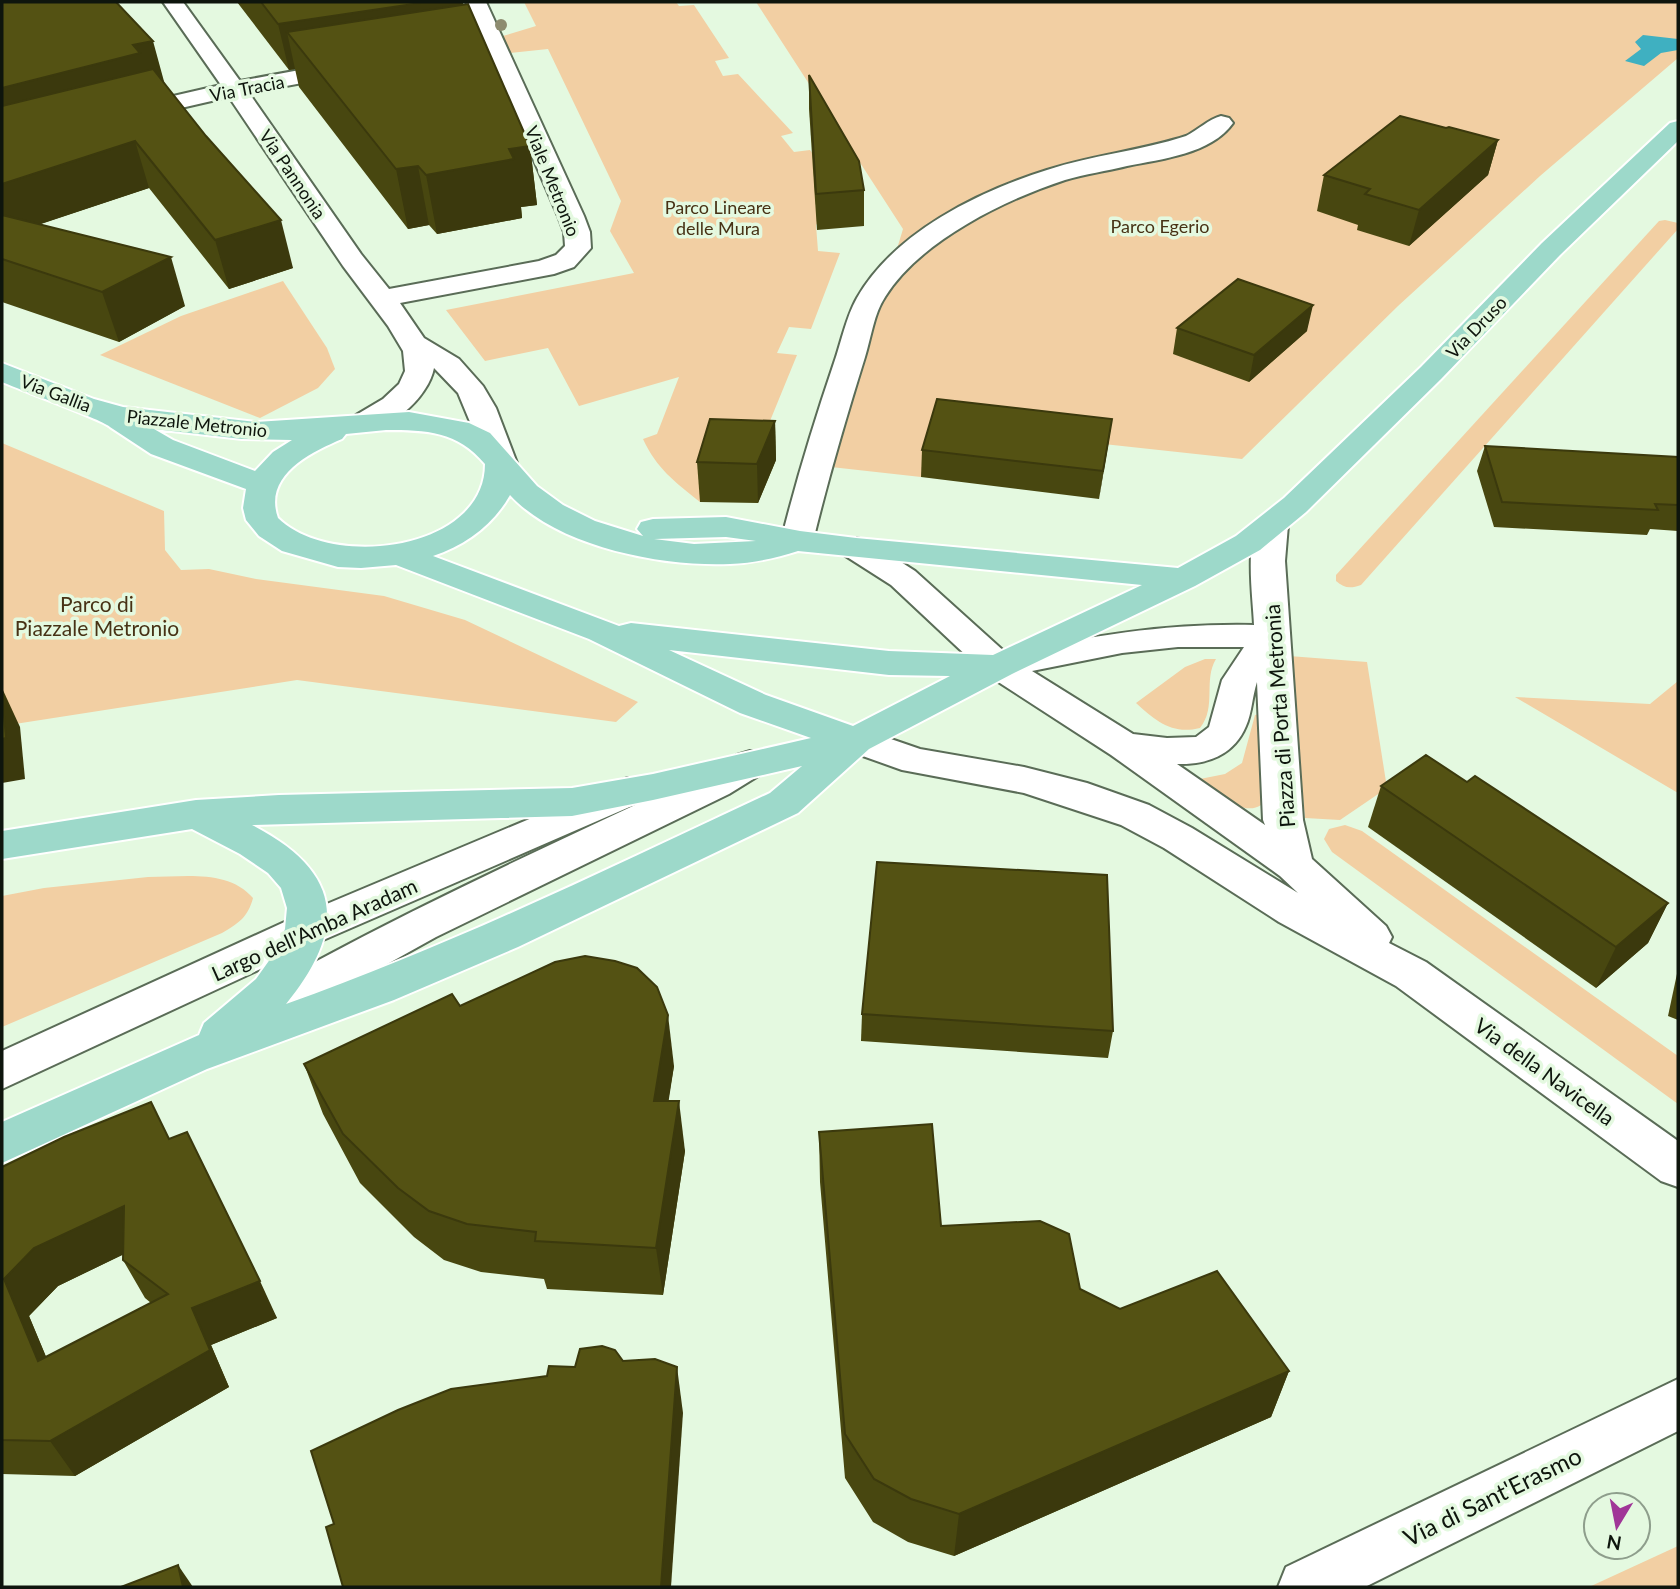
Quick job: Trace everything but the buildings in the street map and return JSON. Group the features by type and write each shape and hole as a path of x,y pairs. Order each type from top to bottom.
{"main road":[{"name":"Via Druso","path":"1272,525 1678,128"},
{"name":"Via Gallia","path":"2,372 111,414"},
{"name":"Piazzale Metronio","path":"111,414 162,447 262,484 279,464 299,449 327,434 366,421"},
{"name":"Piazzale Metronio","path":"111,414 269,431 317,429 366,421 408,419 461,430 486,444 526,493 575,526 602,536 666,550 722,541"},
{"path":"262,484 260,514 265,524 286,540 323,555 376,557 398,554 443,540 481,514 500,486 501,463"},
{"path":"750,764 856,740 999,666 1183,579 1248,543 1272,525"},
{"name":"Piazza di Porta Metronia","path":"722,541 763,551 797,541 1183,579"},
{"path":"398,554 601,631 753,704 856,740"},
{"path":"601,631 889,663 999,666"},
{"name":"Largo dell'Amba Aradam","path":"2,1143 191,1056 305,1016 444,961 558,911 784,803 856,740"},
{"name":"Largo dell'Amba Aradam","path":"2,845 196,814 318,808 542,804 629,792 750,764"},
{"path":"191,1056 229,1030 267,997 296,956 306,930 304,897 301,886 293,876 262,848 196,814"}],"street":[{"name":"Via Pannonia","path":"173,2 380,299 415,344"},
{"name":"Viale Metronio","path":"380,299 545,268 565,261 578,248 577,232 571,216 476,2"},
{"path":"416,57 495,47"},
{"name":"Via Tracia","path":"103,120 235,89 371,64"},
{"path":"797,541 815,466 869,300 878,283 901,260 965,216 1036,183 1087,166 1189,144 1217,131 1222,123"},
{"name":"Piazzale Metronio","path":"366,421 398,402 417,375 420,365 415,344"},
{"name":"Piazzale Metronio","path":"415,344 448,362 465,381 486,416 501,463"},
{"name":"Piazza di Porta Metronia","path":"1272,525 1268,561 1283,820 1294,866"},
{"name":"Piazza di Porta Metronia","path":"856,548 903,578 999,666 1124,746 1294,866"},
{"path":"999,666 1081,649 1163,637 1199,634 1272,636"},
{"path":"1124,746 1194,750 1209,747 1220,740 1227,730 1244,673 1272,636"},
{"name":"Via della Navicella","path":"856,740 915,761 1024,780 1093,798 1135,815 1411,975 1678,1167"},
{"name":"Largo dell'Amba Aradam","path":"191,1056 362,955 715,784 750,764"},
{"name":"Largo dell'Amba Aradam","path":"2,1071 306,930 629,792"},
{"name":"Via della Navicella","path":"1294,866 1411,975"},
{"name":"Via di Sant'Erasmo","path":"1306,1587 1678,1404"}],"green space":[{"name":"Parco Lineare delle Mura","path":"524,2 676,2 679,6 694,5 729,58 715,61 723,76 738,74 793,133 781,136 794,152 810,150 841,192 816,225 818,251 840,253 811,329 789,327 777,353 797,355 754,460 713,458 700,502 660,467 643,439 657,434 679,377 579,406 548,348 485,361 446,310 634,273 610,231 621,201 548,49 510,53 503,36 536,26"},
{"name":"Parco Egerio","path":"756,2 1678,2 1678,58 1540,176 1398,306 1242,459 937,426 921,477 831,467 903,229"},
{"path":"1659,221 1678,223 1678,229 1361,585 1347,587 1336,581 1336,575"},
{"path":"283,281 327,348 335,369 318,388 260,418 100,355 181,316"},
{"name":"Parco di Piazzale Metronio","path":"2,443 164,511 165,550 181,570 209,569 256,579 384,596 465,620 638,702 616,722 297,680 2,726"},
{"path":"1289,656 1367,662 1387,788 1340,820 1305,818"},
{"path":"1205,659 1216,659 1210,676 1208,711 1200,728 1181,730 1165,725 1136,703 1185,667"},
{"path":"1678,681 1678,793 1515,697 1650,704"},
{"path":"1259,714 1261,805 1246,808 1229,801 1200,779 1225,774 1242,763 1255,715"},
{"path":"1345,825 1362,831 1678,1056 1678,1104 1332,852 1324,839 1329,829"},
{"path":"190,876 218,879 231,882 253,898 242,919 222,933 2,1027 2,896 44,888 148,877"},
{"path":"1678,1546 1678,1587 1589,1587 1645,1561 1652,1561 1652,1558"}],"water":[{"path":"1643,35 1678,39 1678,50 1661,53 1644,66 1625,61 1641,49 1635,42"}]}
